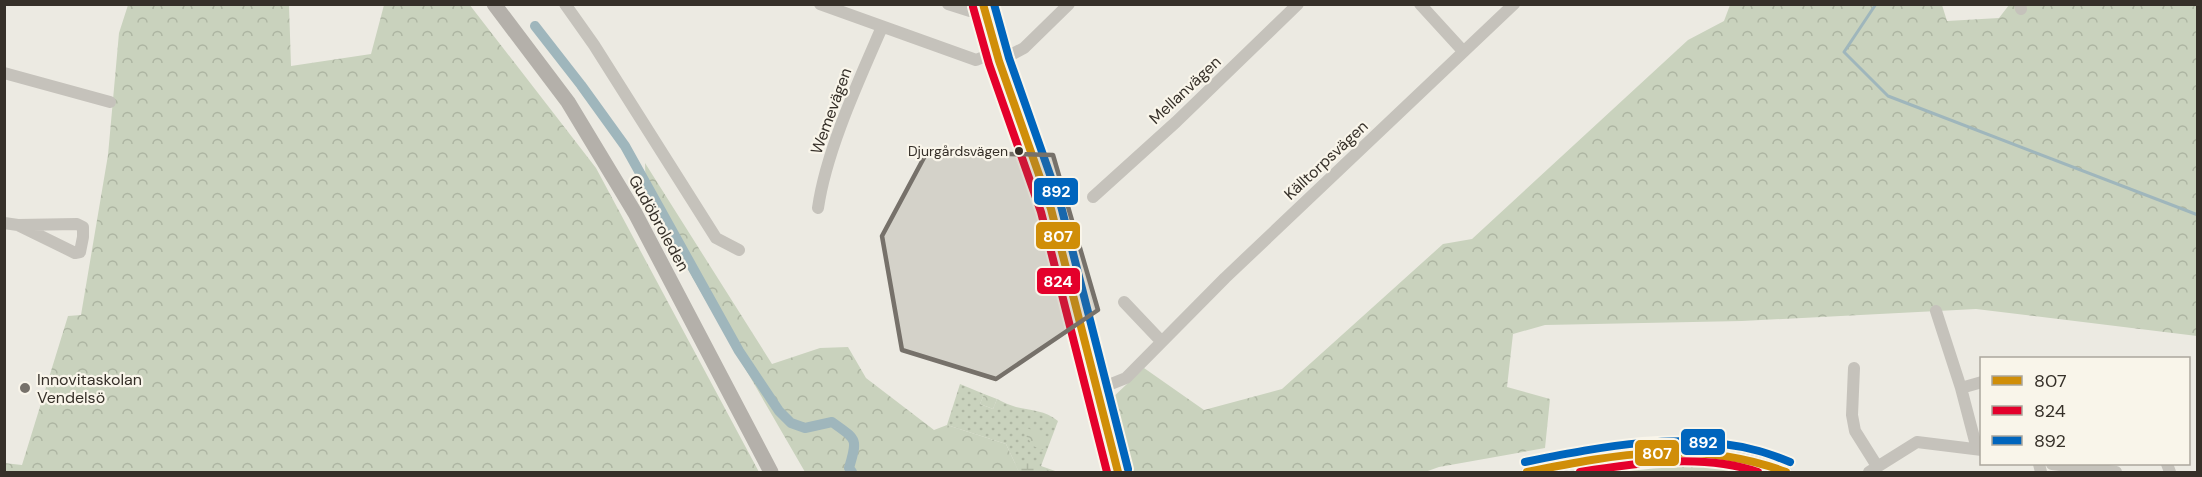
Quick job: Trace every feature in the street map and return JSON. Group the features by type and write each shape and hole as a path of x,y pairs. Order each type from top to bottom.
{"main road":[{"name":"Gudöbroleden","path":"494,4 567,102 635,213 771,472"}],"street":[{"path":"565,4 716,238 739,250"},
{"path":"820,4 976,60 997,57 1024,48 1070,4"},
{"path":"948,4 970,12"},
{"path":"983,4 997,57 1051,209 1118,472"},
{"name":"Mellanvägen","path":"1093,197 1176,122 1298,4"},
{"path":"1420,4 1463,51"},
{"name":"Källtorpsvägen","path":"1096,390 1126,378 1161,341 1514,4"},
{"name":"Wemevägen","path":"818,208 821,184 882,27"},
{"path":"4,73 110,102"},
{"path":"4,223 18,225 77,224 83,227 84,237 80,252 75,253 18,225"},
{"path":"1124,303 1161,341"},
{"path":"1854,368 1852,415 1855,431 1873,470 1917,442 1979,449 1936,311"},
{"path":"1961,388 1980,383"},
{"path":"1527,472 1579,462 1661,453 1707,452 1754,461 1786,472"},
{"path":"2060,465 2116,472"}],"highlighted area":[{"path":"927,152 1053,155 1098,310 996,379 902,350 882,236"}],"green space":[{"path":"469,4 596,168 759,472 5,472 4,463 22,465 68,316 81,315 108,155 119,33 128,5 289,5 291,66 371,54 384,5"},
{"path":"1730,5 1942,5 1947,21 1999,18 2009,5 2197,5 2197,336 1976,309 1742,321 1545,325 1513,334 1507,387 1550,399 1545,448 1439,467 1425,472 1130,472 1111,399 1144,368 1204,410 1282,389 1443,244 1472,239 1688,40 1724,21"},
{"path":"645,163 772,364 820,348 848,347 866,378 934,430 947,425 1006,444 1019,472 805,472 646,197"},
{"path":"960,384 984,394 980,404 993,409 997,399 1016,407 1043,413 1058,421 1041,466 1058,472 1019,472 1006,444 947,425"},
{"path":"984,394 997,399 993,409 980,404"},
{"path":"1027,428 1048,437 1043,450 1033,446 1025,434"},
{"path":"1710,459 1766,472 1561,472 1663,460"},
{"path":"1028,460 1050,472 1019,472 1015,464"}],"waterway":[{"path":"1876,4 1844,52 1888,96 2198,215"},
{"path":"535,26 625,146 739,351 779,411 791,423 805,428 832,422 851,437 854,451 849,468 852,472"}],"transit line":[{"name":"807","path":"983,4 999,61 1051,209 1118,472"},
{"name":"892","path":"994,4 1009,58 1061,206 1128,469"},
{"name":"824","path":"973,7 989,64 1041,212 1107,472"},
{"name":"892","path":"1525,462 1612,446 1671,441 1730,445 1763,452 1790,462"},
{"name":"807","path":"1527,472 1625,455 1657,453 1721,456 1753,462 1786,472"},
{"name":"824","path":"1580,472 1646,463 1692,461 1737,466 1758,472"}],"place":[{"name":"Djurgårdsvägen","path":"1019,151"},
{"name":"Innovitaskolan Vendelsö","path":"25,388"}]}
